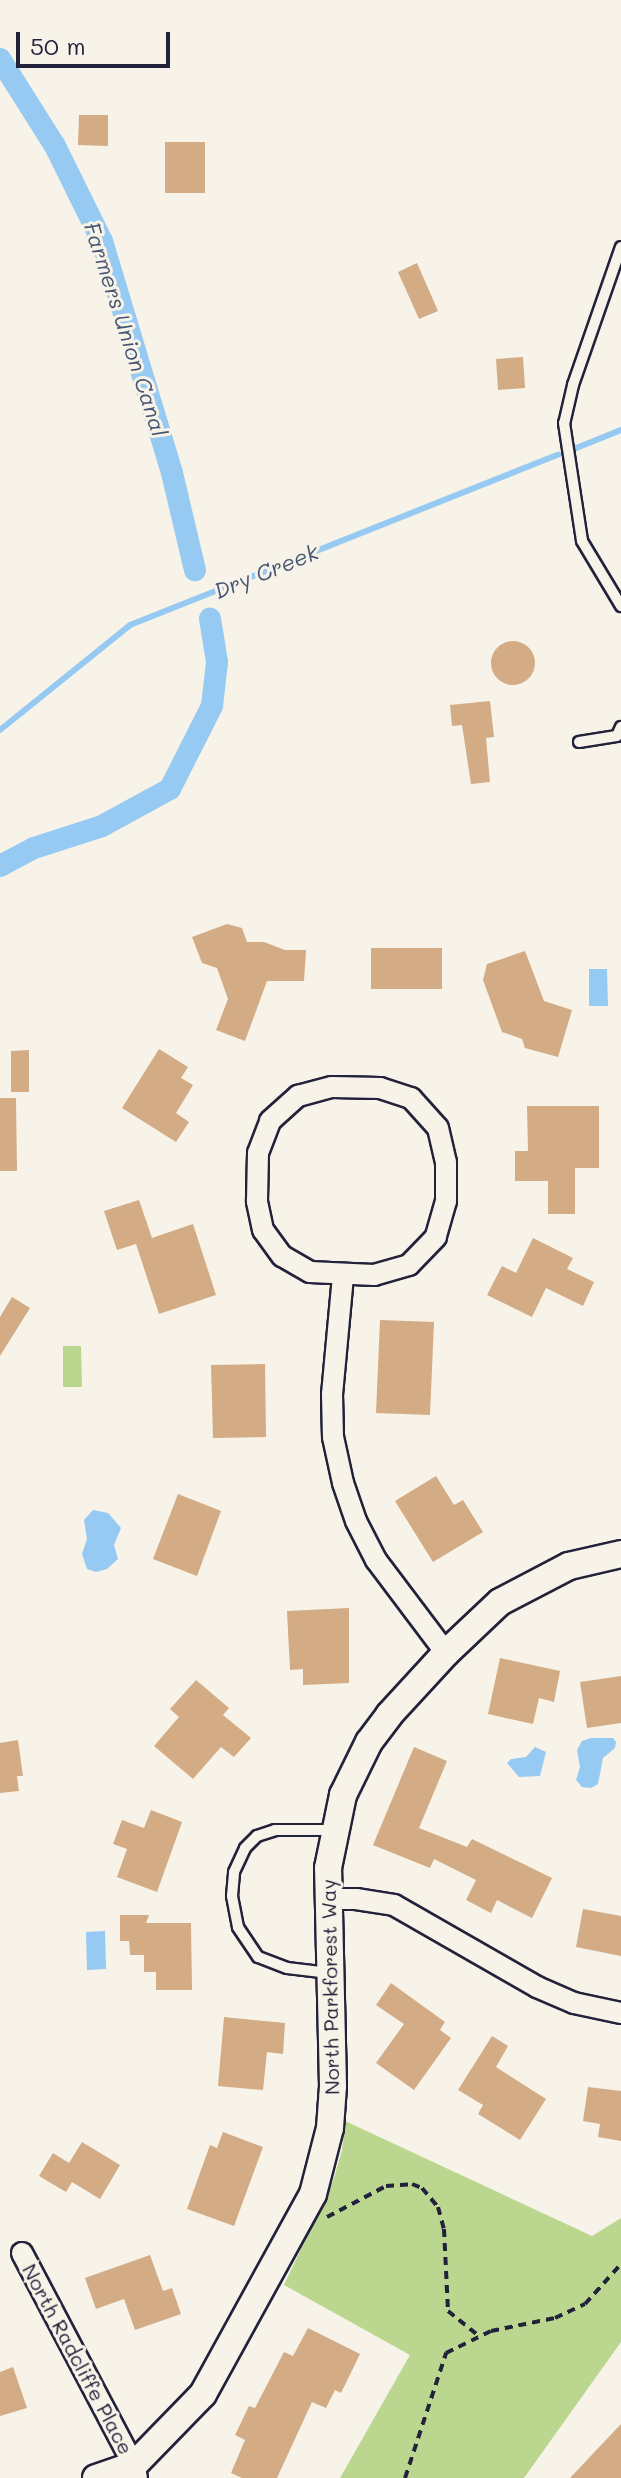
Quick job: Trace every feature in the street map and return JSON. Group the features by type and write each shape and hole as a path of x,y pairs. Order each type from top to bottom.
{"street":[{"path":"332,1087 380,1088 411,1098 438,1128 446,1162 446,1201 436,1237 409,1265 374,1275 343,1276 310,1272 282,1256 263,1230 257,1201 258,1153 270,1121 298,1096 332,1087"},
{"path":"343,1276 332,1394 333,1437 343,1483 356,1521 376,1560 446,1653"},
{"name":"North Parkforest Way","path":"96,2478 136,2471 217,2375 303,2215 324,2160 333,2086 327,1899 333,1830 343,1795 369,1742 389,1715 446,1653 500,1602 569,1566 621,1554"},
{"path":"327,1899 356,1899 394,1905 537,1987 574,2003 621,2013"},
{"name":"North Radcliffe Place","path":"22,2253 136,2471"}],"lane":[{"path":"621,247 573,385 564,423 582,541 621,606"},
{"path":"579,742 617,736 621,727"},
{"path":"329,1973 287,1968 258,1957 238,1927 232,1896 234,1872 245,1848 257,1836 275,1830 333,1830"}],"path":[{"path":"303,2215 326,2217 386,2186 412,2184 422,2188 438,2207 444,2229 448,2311 479,2336"},
{"path":"405,2478 446,2353 479,2336 555,2318 585,2304 621,2264"}],"green space":[{"path":"63,1346 81,1346 82,1387 63,1387"},
{"path":"345,2121 592,2236 621,2218 621,2342 524,2478 340,2478 410,2355 284,2285 333,2181 342,2150"}],"water":[{"path":"589,969 607,969 608,1006 589,1006"},
{"path":"93,1510 108,1513 121,1528 114,1545 118,1559 107,1569 96,1572 87,1569 82,1554 87,1539 84,1520"},
{"path":"613,1738 616,1742 615,1748 603,1758 598,1784 591,1788 582,1787 576,1780 580,1767 577,1750 582,1741"},
{"path":"535,1747 546,1752 540,1776 519,1777 507,1763 511,1759 526,1757"},
{"path":"105,1931 106,1969 87,1970 86,1932"}],"building":[{"path":"79,115 108,115 108,146 78,145"},
{"path":"165,142 205,142 205,193 165,193"},
{"path":"417,263 438,311 419,319 398,272"},
{"path":"523,357 525,388 498,390 496,359"},
{"path":"513,641 529,647 535,663 529,679 513,685 497,679 491,663 497,647"},
{"path":"490,701 494,737 486,738 490,782 471,784 462,725 452,726 450,705"},
{"path":"227,924 242,928 247,942 264,942 285,950 306,950 304,981 267,981 245,1041 216,1030 228,999 217,968 202,963 192,937"},
{"path":"371,948 442,948 442,989 371,989"},
{"path":"525,951 544,1001 572,1010 558,1057 525,1048 522,1039 502,1032 483,980 487,964"},
{"path":"159,1049 188,1067 181,1078 193,1085 176,1113 189,1122 176,1142 122,1108"},
{"path":"29,1050 29,1092 11,1092 11,1051"},
{"path":"0,1098 16,1098 17,1171 0,1171"},
{"path":"527,1106 599,1106 599,1168 575,1168 575,1214 548,1214 548,1181 515,1181 515,1151 528,1151"},
{"path":"139,1200 152,1238 193,1224 216,1295 159,1314 136,1244 117,1250 104,1211"},
{"path":"533,1238 573,1258 567,1269 594,1282 583,1306 546,1288 532,1317 487,1295 502,1266 516,1273"},
{"path":"12,1297 30,1308 0,1356 0,1317"},
{"path":"380,1320 434,1322 430,1415 376,1413"},
{"path":"265,1364 266,1437 213,1438 211,1365"},
{"path":"436,1476 454,1505 463,1500 483,1532 433,1562 395,1501"},
{"path":"178,1494 221,1511 197,1576 153,1559"},
{"path":"349,1608 349,1683 303,1685 303,1669 290,1670 287,1611"},
{"path":"500,1658 560,1671 554,1702 539,1698 533,1724 488,1714"},
{"path":"621,1676 621,1723 587,1728 580,1682"},
{"path":"196,1680 229,1708 223,1715 251,1738 234,1757 221,1747 193,1779 154,1746 179,1717 170,1709"},
{"path":"18,1740 23,1776 17,1776 19,1791 0,1793 0,1743"},
{"path":"414,1747 447,1761 419,1828 467,1847 472,1839 552,1878 532,1918 497,1900 491,1913 466,1900 476,1880 434,1859 430,1868 373,1845"},
{"path":"151,1810 182,1822 157,1892 117,1877 127,1849 113,1844 122,1820 144,1828"},
{"path":"583,1909 621,1916 621,1956 576,1947"},
{"path":"120,1915 149,1915 146,1923 191,1923 192,1990 156,1990 156,1972 144,1972 144,1955 130,1955 129,1941 120,1941"},
{"path":"391,1983 445,2022 440,2030 451,2038 414,2090 376,2063 404,2024 376,2005"},
{"path":"224,2017 285,2023 283,2054 267,2052 263,2090 218,2086"},
{"path":"492,2036 508,2046 496,2067 546,2099 520,2140 478,2114 483,2105 458,2090"},
{"path":"588,2087 621,2091 621,2141 598,2137 600,2124 583,2121"},
{"path":"223,2132 263,2147 234,2226 187,2209 210,2145 217,2148"},
{"path":"82,2142 120,2165 100,2199 72,2182 66,2192 39,2176 53,2153 69,2163"},
{"path":"150,2255 163,2291 172,2288 181,2314 135,2330 124,2299 96,2309 85,2278"},
{"path":"308,2328 360,2354 341,2393 335,2390 326,2408 312,2402 277,2478 242,2478 231,2473 245,2440 235,2435 249,2406 255,2408 284,2352 293,2356"},
{"path":"13,2367 27,2408 0,2416 0,2372"},
{"path":"621,2424 621,2478 570,2478"}],"waterway":[{"name":"Farmers Union Canal","path":"0,59 55,146 102,241 172,473 195,570"},
{"name":"Dry Creek","path":"574,449 621,430"},
{"name":"Dry Creek","path":"0,730 130,625 558,455"},
{"name":"Farmers Union Canal","path":"0,866 34,848 102,826 170,789 212,706 217,662 210,619"}]}
